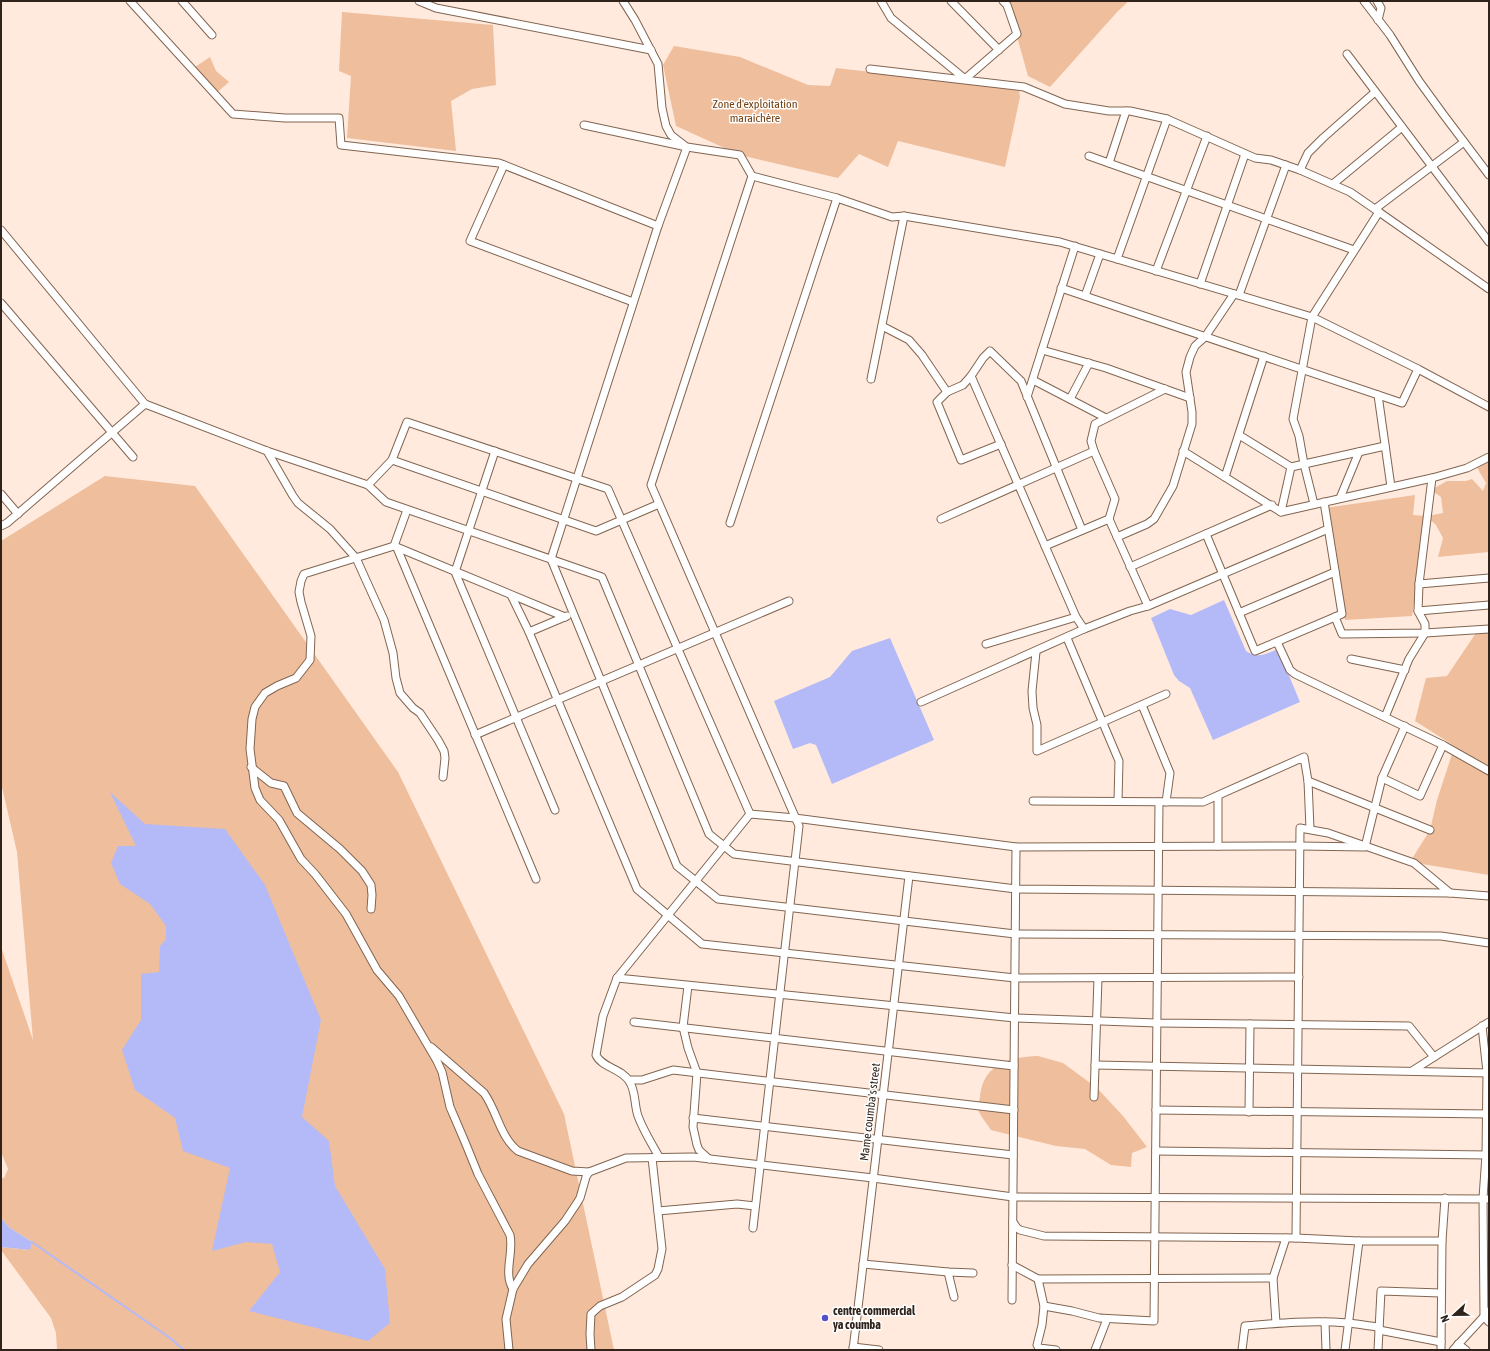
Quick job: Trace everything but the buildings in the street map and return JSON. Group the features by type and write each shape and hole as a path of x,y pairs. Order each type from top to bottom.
{"street":[{"path":"130,1 233,114 285,118 339,118 341,145 499,163 658,226"},
{"path":"182,1 212,35"},
{"path":"419,1 436,8 651,50"},
{"path":"623,1 658,64 662,108 666,126 671,135 687,147"},
{"path":"881,1 891,18 965,79"},
{"path":"951,1 999,50"},
{"path":"965,79 1017,34 1007,5 1003,1"},
{"path":"1364,1 1390,35 1419,81 1489,175"},
{"path":"1377,1 1381,8 1378,20"},
{"path":"1347,54 1489,242"},
{"path":"870,69 1024,86 1065,104 1109,111 1126,111 1167,119 1244,154 1255,158 1271,160 1300,170 1350,192 1489,289"},
{"path":"1300,170 1308,153 1375,92"},
{"path":"1109,163 1126,111"},
{"path":"1118,259 1167,119"},
{"path":"584,125 687,147 740,155 752,176 837,198 892,217 904,216 1060,242 1312,317 1418,369 1489,408"},
{"path":"1333,184 1402,127"},
{"path":"1156,271 1207,136"},
{"path":"1314,504 1299,436 1293,419 1312,317 1377,210 1464,142"},
{"path":"687,147 658,226 551,559 677,866 718,900 1015,934 1441,936 1489,943"},
{"path":"1200,284 1244,154"},
{"path":"1089,156 1354,250"},
{"path":"504,165 470,241 633,302"},
{"path":"1117,537 1147,524 1154,519 1173,486 1192,424 1192,412 1186,372 1190,357 1195,346 1205,337 1236,295 1286,165"},
{"path":"752,176 651,485 799,826 753,1228"},
{"path":"730,523 837,198"},
{"path":"871,379 904,216"},
{"path":"1,230 145,404 267,451 368,485 386,502 407,510 602,576 710,834 734,854 1016,889 1450,892 1489,896"},
{"path":"1027,398 1075,246"},
{"path":"1086,296 1100,254"},
{"path":"1062,288 1402,403 1418,369"},
{"path":"1,303 133,457"},
{"path":"882,326 909,340 922,355 947,392"},
{"path":"1042,350 1106,368 1190,398"},
{"path":"1001,444 961,460 937,402 947,392 963,385 990,351 1020,381 1082,530"},
{"path":"1225,477 1264,356"},
{"path":"1070,399 1089,363"},
{"path":"971,376 1076,617 1084,629"},
{"path":"1033,380 1106,418"},
{"path":"1148,606 1109,519 1115,499 1091,441 1095,424 1165,389"},
{"path":"1378,395 1391,487"},
{"path":"1,526 18,514 145,404"},
{"path":"368,485 392,460 407,422 608,489 750,814"},
{"path":"1239,435 1291,467 1385,446"},
{"path":"267,451 298,503 330,529 356,558 384,620 394,654 396,678 400,693 420,714 444,751 444,777"},
{"path":"495,451 455,572 555,810"},
{"path":"941,519 1094,451"},
{"path":"1183,451 1281,512"},
{"path":"1340,498 1359,452"},
{"path":"1281,512 1432,478 1467,468 1489,457"},
{"path":"392,460 596,531 659,504"},
{"path":"1281,512 1291,467"},
{"path":"1385,717 1409,659 1425,633 1424,624 1418,611 1419,584 1432,478"},
{"path":"1,494 18,514"},
{"path":"1206,534 1255,651 1342,614 1324,502"},
{"path":"1130,567 1272,505"},
{"path":"407,510 396,547 536,879"},
{"path":"1045,546 1109,519"},
{"path":"921,702 1036,652 1084,629 1130,611 1148,606 1328,530"},
{"path":"513,1289 508,1275 511,1243 510,1235 473,1161 450,1107 440,1066 399,996 377,970 346,914 315,874 301,859 279,820 260,800 254,788 250,750 252,719 257,702 268,690 296,678 310,660 311,636 300,602 299,592 304,574 396,547 565,617"},
{"path":"1239,613 1335,572"},
{"path":"1419,584 1489,578"},
{"path":"511,595 637,889 702,944 1015,978 1299,977"},
{"path":"475,734 789,601"},
{"path":"1418,611 1489,606"},
{"path":"528,632 573,614"},
{"path":"986,644 1076,617"},
{"path":"1335,617 1342,634 1425,633 1489,629"},
{"path":"1067,638 1119,760 1118,801"},
{"path":"1276,642 1290,670 1294,674 1405,726 1489,771"},
{"path":"1036,652 1032,691 1033,708 1037,725 1037,752 1166,694"},
{"path":"1351,658 1405,670"},
{"path":"1044,1306 1107,1319 1154,1321 1158,846 1162,802 1170,773 1142,705"},
{"path":"1365,847 1376,808 1382,778 1405,726"},
{"path":"1382,778 1420,796 1443,745"},
{"path":"1033,801 1203,802 1304,757 1308,781 1310,830"},
{"path":"251,767 271,782 284,786 297,813 340,849 362,871 371,885 371,910"},
{"path":"1308,781 1430,830"},
{"path":"1218,796 1218,846"},
{"path":"750,814 796,818 1016,847 1365,847"},
{"path":"591,1350 591,1314 600,1306 627,1294 655,1275 662,1249 655,1158 638,1116 632,1086 629,1080 620,1072 598,1059 596,1055 603,1016 617,978 750,814"},
{"path":"1296,1238 1300,828 1328,833 1414,863 1450,892"},
{"path":"1012,1300 1016,847"},
{"name":"Mame coumba's street","path":"853,1348 909,876"},
{"path":"617,978 1015,1018 1157,1023 1409,1026 1434,1057"},
{"path":"1094,1097 1098,978"},
{"path":"688,986 684,1027 688,1048 697,1073 693,1127 697,1145 709,1159"},
{"path":"634,1022 1014,1066"},
{"path":"1249,1112 1250,1024"},
{"path":"1412,1071 1487,1024"},
{"path":"1452,1350 1487,1316 1487,1024"},
{"path":"427,1043 484,1093 513,1148 525,1155 572,1171 589,1172 622,1158 693,1158 873,1178 1013,1197 1486,1199"},
{"path":"1095,1065 1488,1073"},
{"path":"629,1080 642,1080 669,1070 1014,1110"},
{"path":"1156,1110 1488,1114"},
{"path":"693,1118 1013,1155"},
{"path":"1156,1151 1487,1155"},
{"path":"509,1350 506,1318 513,1289 528,1264 565,1221 577,1203 589,1172"},
{"path":"1440,1350 1442,1241 1445,1198"},
{"path":"658,1211 737,1204 755,1206"},
{"path":"1013,1222 1020,1230 1040,1236 1442,1241"},
{"path":"1276,1323 1273,1278 1286,1238"},
{"path":"1345,1350 1359,1241"},
{"path":"863,1264 973,1273"},
{"path":"1012,1265 1038,1279 1273,1278"},
{"path":"948,1272 954,1297"},
{"path":"1038,1279 1044,1306 1042,1325 1036,1345 1039,1348 1056,1350"},
{"path":"1378,1350 1381,1291 1441,1293"},
{"path":"1095,1350 1107,1319"},
{"path":"1325,1322 1326,1350"},
{"path":"1242,1350 1245,1326 1276,1323 1348,1323 1441,1342"},
{"path":"1458,1344 1466,1350"},
{"path":"853,1348 879,1350"}],"green space":[{"path":"1007,1 1129,1 1118,11 1050,87 1028,76"},
{"path":"342,12 493,25 496,85 472,89 451,101 456,151 347,138 351,76 339,71"},
{"name":"Zone d'exploitation maraichère","path":"674,46 740,57 808,85 830,86 836,68 962,82 1019,91 1020,97 1005,167 898,141 888,167 859,154 838,178 740,155 676,126 663,65"},
{"path":"210,57 216,71 229,82 215,94 192,69"},
{"path":"1485,459 1489,463 1489,552 1438,557 1443,538 1436,525 1427,517 1412,616 1345,620 1325,508 1415,495 1413,515 1427,516 1443,513 1441,497 1431,490 1447,481 1466,481 1472,479 1483,491 1486,483 1475,464"},
{"path":"105,476 195,486 398,772 564,1114 614,1350 57,1350 56,1333 51,1318 1,1250 1,1247 29,1250 32,1242 10,1228 1,1218 1,1178 4,1178 8,1169 1,1152 1,947 33,1040 17,852 1,783 1,541"},
{"path":"1478,630 1489,633 1489,768 1415,721 1426,678 1447,676"},
{"path":"1453,751 1489,771 1489,875 1410,862 1430,830 1437,800"},
{"path":"1038,1056 1063,1063 1097,1088 1123,1116 1147,1147 1132,1153 1131,1167 1111,1165 1085,1149 1056,1146 991,1130 978,1109 982,1086 986,1077 999,1064 1017,1058"}],"water":[{"path":"1224,600 1246,651 1254,655 1258,655 1278,649 1300,702 1213,740 1190,688 1179,681 1174,675 1151,618 1170,609 1191,615"},
{"path":"890,638 934,740 832,784 816,745 810,743 793,749 774,701 830,677 852,651"},
{"path":"110,792 145,824 225,829 265,885 321,1020 302,1117 329,1141 335,1186 385,1269 390,1323 368,1341 249,1311 280,1272 272,1244 246,1242 212,1251 230,1168 183,1151 175,1118 135,1090 122,1050 141,1020 141,974 159,972 160,946 166,939 166,926 150,904 120,884 111,863 118,846 136,846"},
{"path":"1,1218 10,1228 32,1242 30,1250 1,1247"}],"waterway":[{"path":"32,1242 170,1338 184,1350"}],"place":[{"name":"centre commercial ya coumba","path":"825,1318"}]}
